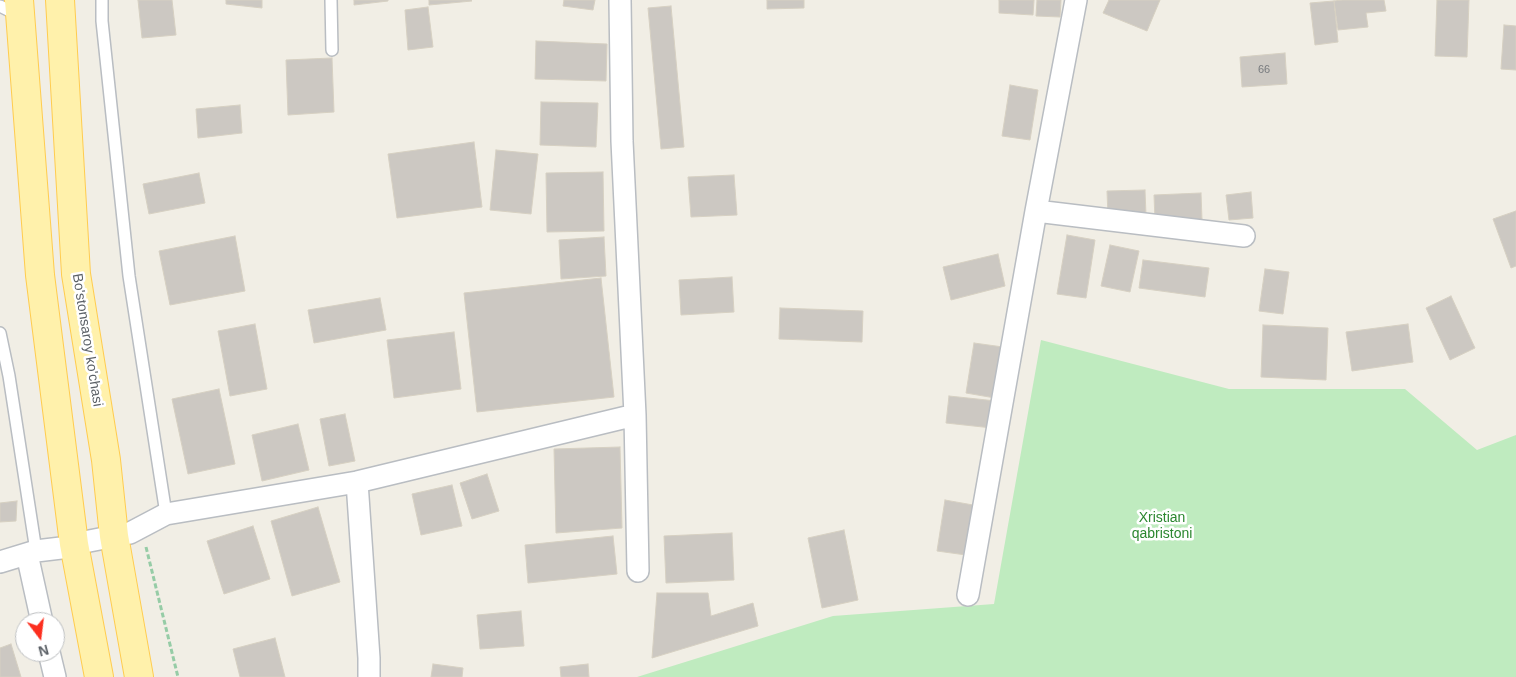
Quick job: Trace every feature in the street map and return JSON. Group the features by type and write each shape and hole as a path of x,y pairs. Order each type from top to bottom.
{"main road":[{"name":"Bo'stonsaroy ko'chasi","path":"60,0 76,274 106,460 114,536 139,677"},
{"path":"14,9 40,275 74,544 99,677"}],"street":[{"path":"620,0 622,141 635,415 638,571"},
{"path":"968,595 1036,211 1076,0"},
{"path":"1036,211 1244,236"},
{"path":"0,562 31,552 61,548 130,533 166,514 356,482 635,415"},
{"path":"356,482 369,658 368,677"},
{"path":"31,552 40,612"},
{"path":"51,662 55,677"}],"lane":[{"path":"102,0 102,21 130,276 166,514"},
{"path":"330,0 332,50"},
{"path":"0,333 9,376 31,552"}],"path":[{"path":"141,527 178,677"}],"green space":[{"name":"Xristian qabristoni","path":"1041,340 1229,389 1405,389 1477,450 1516,435 1516,677 637,677 833,616 994,604"}],"building":[{"path":"138,0 172,0 176,35 142,38"},
{"path":"226,0 262,0 262,8 226,4"},
{"path":"354,0 388,0 388,1 354,5"},
{"path":"429,0 471,0 472,1 429,5"},
{"path":"564,0 595,0 593,10 563,6"},
{"path":"767,0 804,0 804,8 767,9"},
{"path":"999,0 1034,0 1033,15 999,13"},
{"path":"1037,0 1061,0 1060,17 1036,16"},
{"path":"1109,0 1160,0 1147,31 1103,13"},
{"path":"1384,0 1386,11 1366,13 1368,27 1338,30 1334,1"},
{"path":"1437,0 1469,0 1467,57 1435,56"},
{"path":"1334,1 1338,42 1315,45 1310,3"},
{"path":"671,6 684,147 661,149 648,8"},
{"path":"428,7 433,47 408,50 405,10"},
{"path":"1504,25 1516,26 1516,70 1501,69"},
{"path":"536,41 607,44 606,81 535,79"},
{"path":"1285,53 1287,84 1242,87 1240,57"},
{"path":"332,58 334,112 288,115 286,60"},
{"path":"1010,85 1038,90 1030,140 1002,136"},
{"path":"541,102 598,103 596,147 540,145"},
{"path":"240,105 242,133 198,138 196,109"},
{"path":"474,142 482,207 397,218 388,154"},
{"path":"496,150 538,154 531,214 490,210"},
{"path":"603,172 604,231 547,232 546,173"},
{"path":"199,173 205,203 149,214 143,184"},
{"path":"734,175 737,215 691,217 688,177"},
{"path":"1145,190 1146,215 1108,217 1107,191"},
{"path":"1251,192 1253,218 1229,220 1226,195"},
{"path":"1201,193 1202,220 1155,221 1154,195"},
{"path":"1516,211 1516,266 1511,268 1493,219"},
{"path":"1067,235 1095,240 1086,298 1057,294"},
{"path":"235,236 245,291 170,305 159,251"},
{"path":"604,237 606,276 561,279 559,240"},
{"path":"1110,245 1139,251 1130,292 1101,286"},
{"path":"998,254 1005,286 951,300 943,267"},
{"path":"1143,260 1209,268 1205,297 1139,288"},
{"path":"1265,269 1289,272 1283,314 1259,311"},
{"path":"732,277 734,312 681,315 679,280"},
{"path":"601,278 614,397 477,412 464,293"},
{"path":"1451,296 1475,348 1450,360 1426,308"},
{"path":"380,298 386,330 314,343 308,310"},
{"path":"780,308 863,311 862,342 779,339"},
{"path":"255,324 267,389 230,396 218,331"},
{"path":"1408,324 1413,362 1352,371 1346,332"},
{"path":"1263,325 1328,328 1326,380 1261,377"},
{"path":"454,332 461,389 394,398 387,340"},
{"path":"974,343 1003,347 995,398 966,393"},
{"path":"219,389 235,464 188,474 172,399"},
{"path":"949,396 996,401 992,428 946,423"},
{"path":"345,414 355,461 329,466 320,419"},
{"path":"298,424 309,470 262,481 252,435"},
{"path":"620,447 622,528 556,533 554,449"},
{"path":"487,474 499,511 472,519 460,483"},
{"path":"452,485 462,526 421,535 412,494"},
{"path":"945,500 973,505 966,555 937,551"},
{"path":"17,501 16,521 0,522 0,503"},
{"path":"318,507 340,582 292,596 271,521"},
{"path":"253,526 270,579 224,594 207,541"},
{"path":"844,530 858,600 822,608 808,538"},
{"path":"732,533 734,580 666,583 664,536"},
{"path":"613,536 617,574 528,583 525,545"},
{"path":"657,593 708,593 711,616 753,603 758,626 652,658"},
{"path":"521,611 524,646 480,649 477,615"},
{"path":"275,638 285,677 240,677 233,649"},
{"path":"11,644 21,677 0,677 0,648"},
{"path":"433,664 463,668 462,677 431,677"},
{"path":"588,664 589,677 561,677 560,667"}]}
